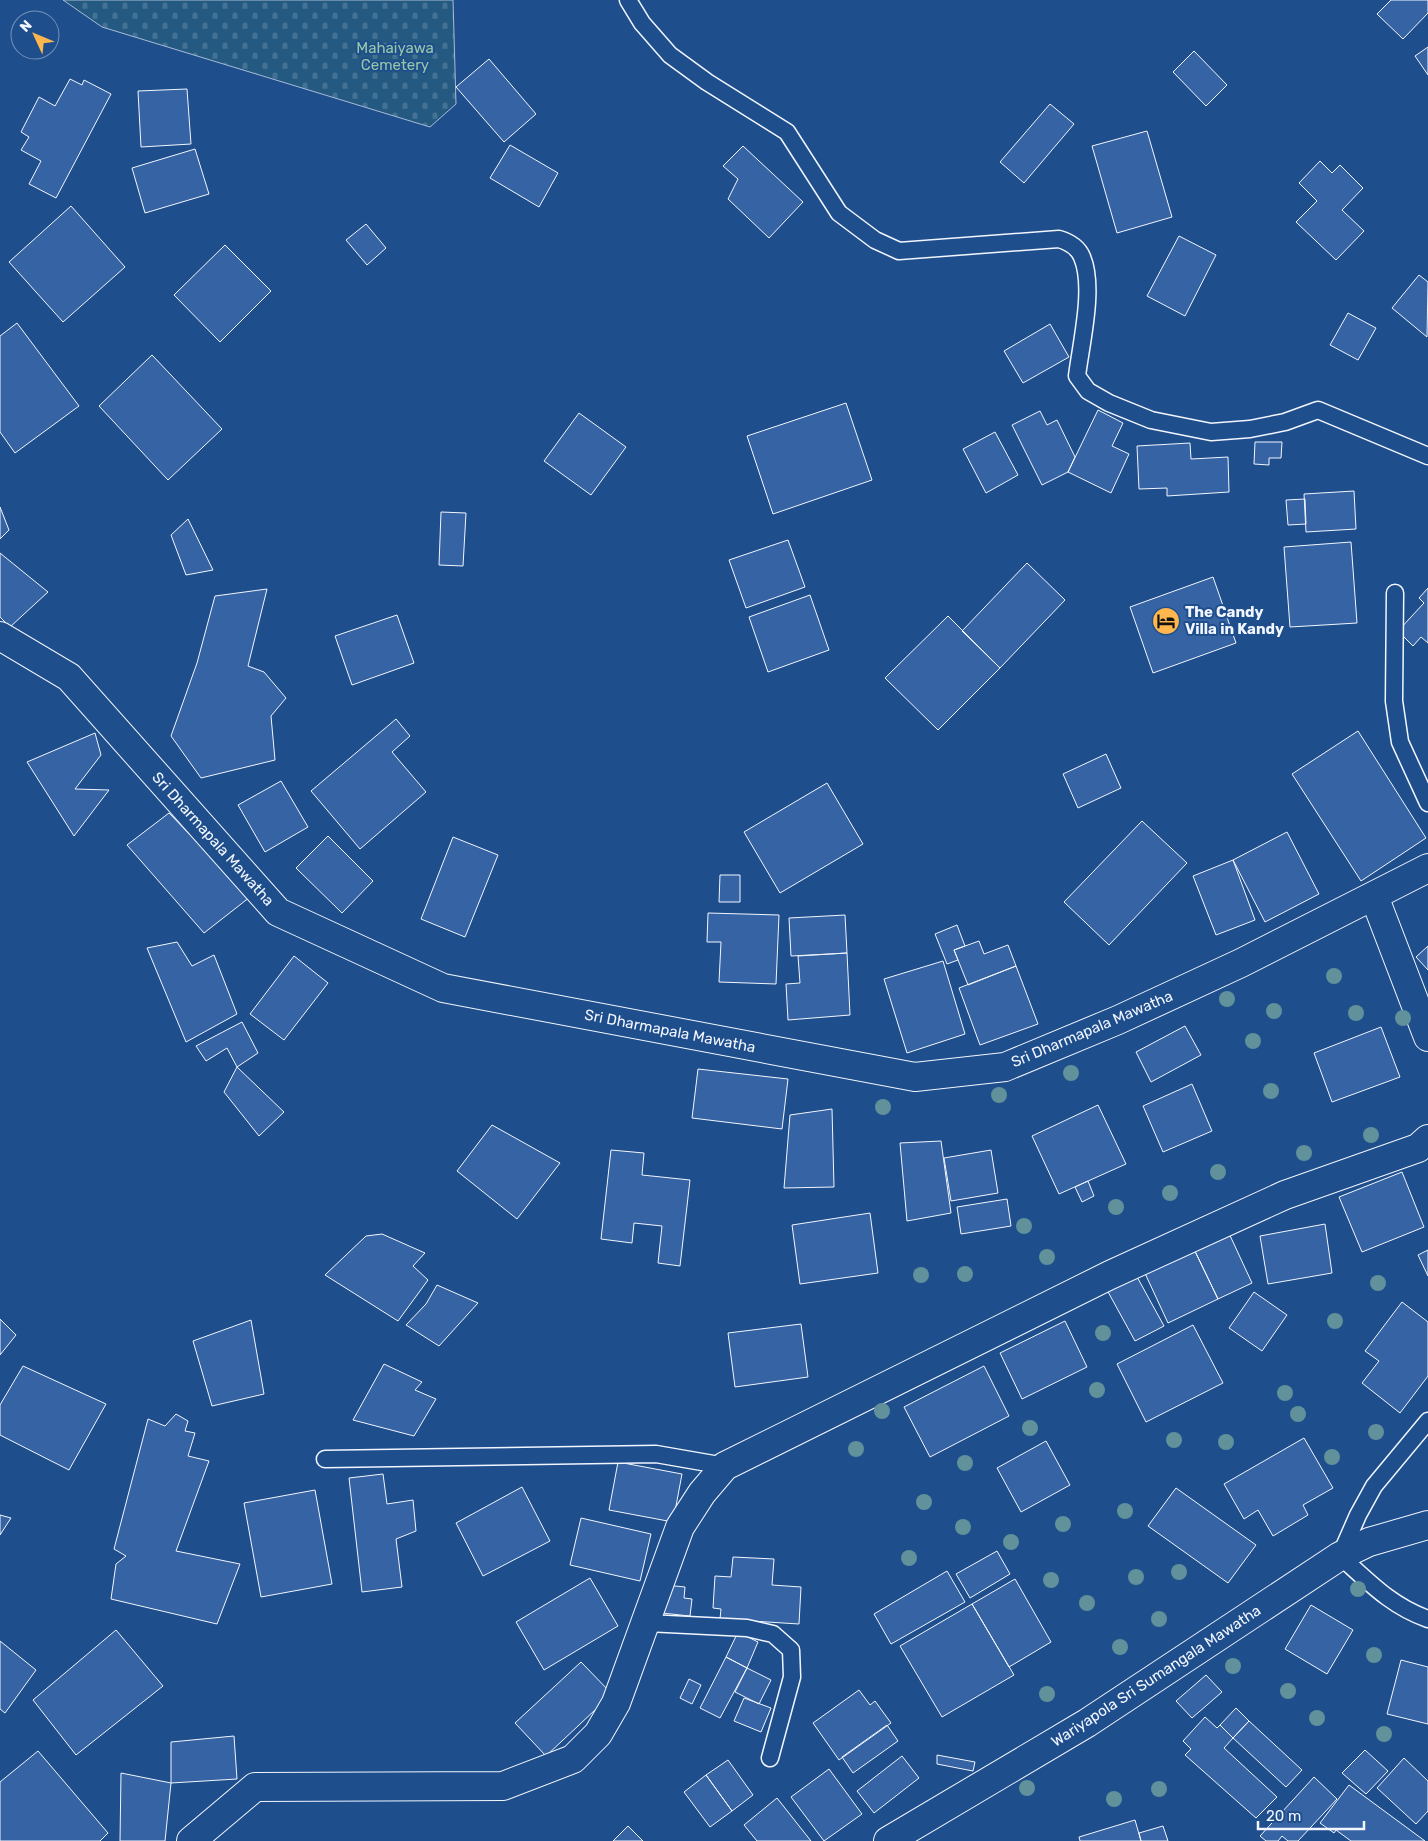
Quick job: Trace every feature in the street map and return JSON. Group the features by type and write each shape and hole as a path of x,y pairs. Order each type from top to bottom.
{"street":[{"name":"Sri Dharmapala Mawatha","path":"0,636 69,676 278,912 443,988 915,1077 1005,1067 1118,1020 1241,963 1428,868"},
{"path":"1374,896 1428,1037"},
{"path":"191,1841 255,1787 503,1786 573,1759 598,1734 616,1703 680,1527 702,1493 726,1466 1110,1275 1285,1195 1418,1148 1428,1139"},
{"name":"Wariyapola Sri Sumangala Mawatha","path":"888,1841 1087,1723 1340,1556 1369,1542 1428,1525"}],"lane":[{"path":"628,0 642,23 670,55 707,82 787,132 839,213 875,240 899,251 1059,239 1069,242 1082,256 1087,275 1087,295 1077,376 1088,391 1151,420 1211,432 1250,429 1284,422 1318,410 1428,456"},
{"path":"1395,592 1395,709 1400,742 1428,803"},
{"path":"1428,1421 1374,1486 1340,1556 1382,1594 1405,1611 1428,1619"},
{"path":"325,1459 656,1454 726,1466"},
{"path":"646,1623 747,1628 773,1634 791,1650 792,1677 770,1758"}],"green space":[{"name":"Mahaiyawa Cemetery","path":"63,0 453,0 456,104 430,127 102,27"}],"building":[{"path":"1391,0 1428,0 1428,13 1403,39 1377,14"},
{"path":"1428,47 1428,75 1415,56"},
{"path":"1194,51 1227,85 1206,106 1173,72"},
{"path":"489,59 536,114 504,142 456,87"},
{"path":"70,79 82,85 84,80 111,94 56,198 29,184 41,161 21,150 29,137 21,132 39,97 55,106"},
{"path":"187,89 191,144 141,147 138,91"},
{"path":"1050,104 1074,124 1024,183 1000,162"},
{"path":"1147,131 1172,217 1117,233 1092,146"},
{"path":"510,145 558,173 539,207 490,178"},
{"path":"743,146 803,202 769,238 728,199 738,179 723,166"},
{"path":"195,149 209,194 145,213 132,168"},
{"path":"1320,161 1332,173 1340,165 1363,188 1342,210 1364,231 1336,260 1296,222 1317,201 1299,183"},
{"path":"71,206 125,267 63,322 9,262"},
{"path":"366,224 386,248 367,265 346,240"},
{"path":"1179,236 1216,255 1185,316 1147,296"},
{"path":"225,245 271,291 220,342 174,295"},
{"path":"1419,275 1428,282 1427,337 1392,308"},
{"path":"1348,313 1376,328 1358,360 1330,345"},
{"path":"17,323 79,406 15,453 0,432 0,336"},
{"path":"1050,324 1069,357 1023,383 1004,351"},
{"path":"152,355 222,429 168,480 99,406"},
{"path":"846,403 872,480 773,514 747,436"},
{"path":"1098,410 1123,423 1112,446 1129,454 1111,493 1068,472"},
{"path":"1040,411 1047,425 1057,420 1075,457 1068,472 1042,485 1012,425"},
{"path":"579,413 626,447 591,495 544,461"},
{"path":"995,432 1018,475 986,493 963,449"},
{"path":"1255,442 1282,442 1281,458 1269,458 1269,465 1254,464"},
{"path":"1190,443 1191,459 1228,457 1229,492 1167,496 1167,488 1139,489 1137,446"},
{"path":"1354,491 1356,529 1306,532 1304,494"},
{"path":"1305,499 1306,524 1288,525 1286,500"},
{"path":"0,507 9,530 0,539"},
{"path":"441,512 466,513 463,566 439,565"},
{"path":"188,519 213,570 186,575 171,535"},
{"path":"788,540 805,587 746,608 729,560"},
{"path":"1351,542 1357,623 1290,627 1284,547"},
{"path":"0,553 48,592 10,627 0,617"},
{"path":"1027,563 1065,600 1000,668 962,631"},
{"path":"1213,577 1236,643 1153,673 1130,607"},
{"path":"1428,588 1428,643 1421,637 1413,646 1398,631 1424,603 1419,598"},
{"path":"267,589 248,666 264,672 286,698 271,716 275,760 201,778 171,736 197,663 215,596"},
{"path":"810,595 829,650 768,672 749,617"},
{"path":"397,615 414,663 352,685 335,636"},
{"path":"948,616 1000,668 938,730 885,678"},
{"path":"396,719 410,736 392,752 426,792 360,849 311,791"},
{"path":"1358,731 1426,838 1361,881 1292,774"},
{"path":"95,733 101,755 75,789 109,790 74,836 27,762"},
{"path":"1106,754 1121,788 1078,808 1063,774"},
{"path":"281,781 308,827 265,852 238,805"},
{"path":"827,783 863,844 780,893 744,832"},
{"path":"169,813 250,897 204,933 127,845"},
{"path":"1142,821 1187,863 1109,945 1064,902"},
{"path":"1287,832 1319,894 1265,922 1233,860"},
{"path":"328,836 373,881 342,913 296,868"},
{"path":"453,837 498,855 465,937 421,919"},
{"path":"1233,860 1255,920 1216,935 1193,876"},
{"path":"720,875 740,875 740,902 719,902"},
{"path":"708,913 779,915 776,984 719,982 721,942 707,942"},
{"path":"845,915 847,953 791,956 789,918"},
{"path":"957,925 965,946 954,950 958,960 947,964 935,934"},
{"path":"979,941 984,954 1008,945 1016,966 968,985 954,950"},
{"path":"177,942 192,966 214,955 237,1014 186,1042 147,948"},
{"path":"1428,946 1428,970 1416,957"},
{"path":"847,953 850,1015 788,1020 786,984 800,983 798,956"},
{"path":"294,956 328,983 284,1040 250,1014"},
{"path":"943,961 965,1034 907,1053 884,979"},
{"path":"1016,966 1038,1024 980,1045 959,988"},
{"path":"242,1022 258,1053 237,1067 227,1048 206,1061 196,1046"},
{"path":"1185,1026 1201,1055 1151,1082 1136,1052"},
{"path":"1381,1027 1400,1077 1332,1102 1314,1053"},
{"path":"237,1067 284,1112 259,1136 224,1092"},
{"path":"698,1069 788,1079 782,1129 692,1118"},
{"path":"1192,1084 1212,1131 1163,1152 1143,1106"},
{"path":"1098,1105 1126,1164 1059,1194 1032,1136"},
{"path":"832,1109 834,1187 784,1188 790,1115"},
{"path":"492,1125 560,1163 517,1219 457,1171"},
{"path":"941,1141 951,1213 907,1221 900,1143"},
{"path":"611,1150 644,1153 642,1175 690,1180 680,1266 658,1263 662,1226 634,1223 632,1243 601,1239"},
{"path":"991,1150 998,1193 951,1201 944,1158"},
{"path":"1402,1172 1424,1227 1362,1252 1339,1197"},
{"path":"1088,1181 1094,1196 1082,1202 1075,1187"},
{"path":"1007,1199 1011,1226 961,1234 957,1207"},
{"path":"870,1213 878,1273 800,1284 792,1225"},
{"path":"1325,1224 1332,1273 1268,1284 1260,1236"},
{"path":"1227,1229 1252,1283 1218,1299 1192,1245"},
{"path":"382,1234 425,1253 413,1266 428,1280 398,1321 325,1275 366,1236"},
{"path":"1192,1245 1218,1299 1168,1323 1143,1269"},
{"path":"1428,1250 1428,1276 1418,1255"},
{"path":"1136,1275 1164,1326 1135,1341 1107,1290"},
{"path":"437,1285 478,1303 439,1346 406,1325 426,1304"},
{"path":"1254,1292 1287,1315 1262,1351 1229,1328"},
{"path":"1402,1302 1428,1322 1428,1376 1400,1413 1362,1383 1379,1361 1365,1351"},
{"path":"0,1319 16,1335 0,1355"},
{"path":"251,1320 264,1394 212,1406 193,1341"},
{"path":"1065,1321 1087,1367 1022,1399 1000,1353"},
{"path":"801,1324 808,1377 735,1387 728,1333"},
{"path":"1193,1325 1223,1383 1146,1422 1117,1364"},
{"path":"384,1364 422,1382 415,1390 436,1399 414,1436 353,1420"},
{"path":"23,1366 106,1404 69,1470 0,1435 0,1405"},
{"path":"984,1366 1009,1416 930,1457 904,1407"},
{"path":"176,1414 188,1421 185,1431 195,1433 188,1456 209,1461 176,1551 240,1564 217,1624 111,1599 116,1564 126,1556 114,1549 148,1419 165,1426"},
{"path":"1304,1438 1333,1488 1303,1505 1308,1515 1273,1536 1258,1510 1244,1519 1224,1484"},
{"path":"1046,1441 1070,1485 1021,1512 997,1468"},
{"path":"618,1462 682,1474 673,1522 609,1510"},
{"path":"383,1474 387,1504 413,1500 416,1531 396,1539 402,1587 362,1592 349,1478"},
{"path":"522,1487 550,1541 483,1576 456,1523"},
{"path":"1176,1488 1256,1545 1228,1583 1148,1526"},
{"path":"315,1490 332,1584 261,1597 244,1503"},
{"path":"0,1515 11,1518 0,1535"},
{"path":"581,1518 651,1534 640,1581 570,1565"},
{"path":"997,1551 1010,1574 970,1598 956,1574"},
{"path":"733,1557 774,1559 772,1585 801,1587 799,1624 720,1619 721,1609 713,1608 715,1576 731,1577"},
{"path":"947,1571 965,1602 891,1644 874,1614"},
{"path":"590,1578 618,1626 544,1670 516,1622"},
{"path":"1015,1579 1051,1642 1009,1667 972,1604"},
{"path":"665,1585 685,1587 684,1598 692,1599 690,1616 662,1613"},
{"path":"972,1604 1014,1675 942,1717 900,1646"},
{"path":"1311,1605 1353,1630 1327,1674 1285,1649"},
{"path":"116,1630 163,1686 76,1755 33,1700"},
{"path":"738,1632 758,1642 747,1668 726,1657"},
{"path":"0,1641 36,1670 5,1713 0,1709"},
{"path":"726,1657 747,1668 720,1718 700,1708"},
{"path":"1401,1660 1428,1667 1428,1724 1387,1714"},
{"path":"581,1662 612,1694 546,1756 515,1723"},
{"path":"747,1668 771,1680 759,1704 735,1692"},
{"path":"1206,1675 1222,1692 1192,1718 1176,1701"},
{"path":"689,1679 701,1685 692,1704 680,1698"},
{"path":"859,1690 870,1705 875,1701 891,1723 839,1760 813,1723"},
{"path":"744,1698 771,1708 761,1732 734,1721"},
{"path":"1236,1708 1249,1721 1233,1738 1220,1725"},
{"path":"1205,1717 1217,1728 1220,1725 1233,1738 1224,1748 1277,1797 1256,1818 1185,1755 1191,1749 1183,1741"},
{"path":"1249,1721 1302,1770 1286,1787 1233,1738"},
{"path":"887,1725 898,1741 853,1773 842,1757"},
{"path":"234,1736 237,1779 171,1783 171,1742"},
{"path":"1365,1750 1388,1771 1366,1794 1342,1773"},
{"path":"38,1751 108,1833 100,1841 0,1841 0,1782"},
{"path":"937,1755 975,1762 973,1771 937,1764"},
{"path":"902,1756 919,1778 874,1813 857,1791"},
{"path":"1404,1758 1428,1781 1428,1811 1416,1824 1377,1788"},
{"path":"728,1760 753,1795 732,1811 706,1775"},
{"path":"829,1769 862,1814 824,1841 791,1797"},
{"path":"121,1773 171,1783 165,1841 120,1841"},
{"path":"706,1775 732,1811 710,1827 684,1792"},
{"path":"1314,1777 1337,1799 1298,1841 1288,1841 1282,1836 1278,1841 1266,1841 1260,1836"},
{"path":"1349,1785 1425,1841 1351,1841 1336,1830 1334,1833 1320,1823"},
{"path":"777,1798 811,1841 757,1841 744,1825"},
{"path":"1135,1820 1141,1841 1080,1841 1079,1837"},
{"path":"628,1826 643,1841 613,1841"},
{"path":"1163,1826 1168,1841 1141,1841 1139,1833"}],"place":[{"name":"The Candy Villa in Kandy","path":"1166,621"}]}
